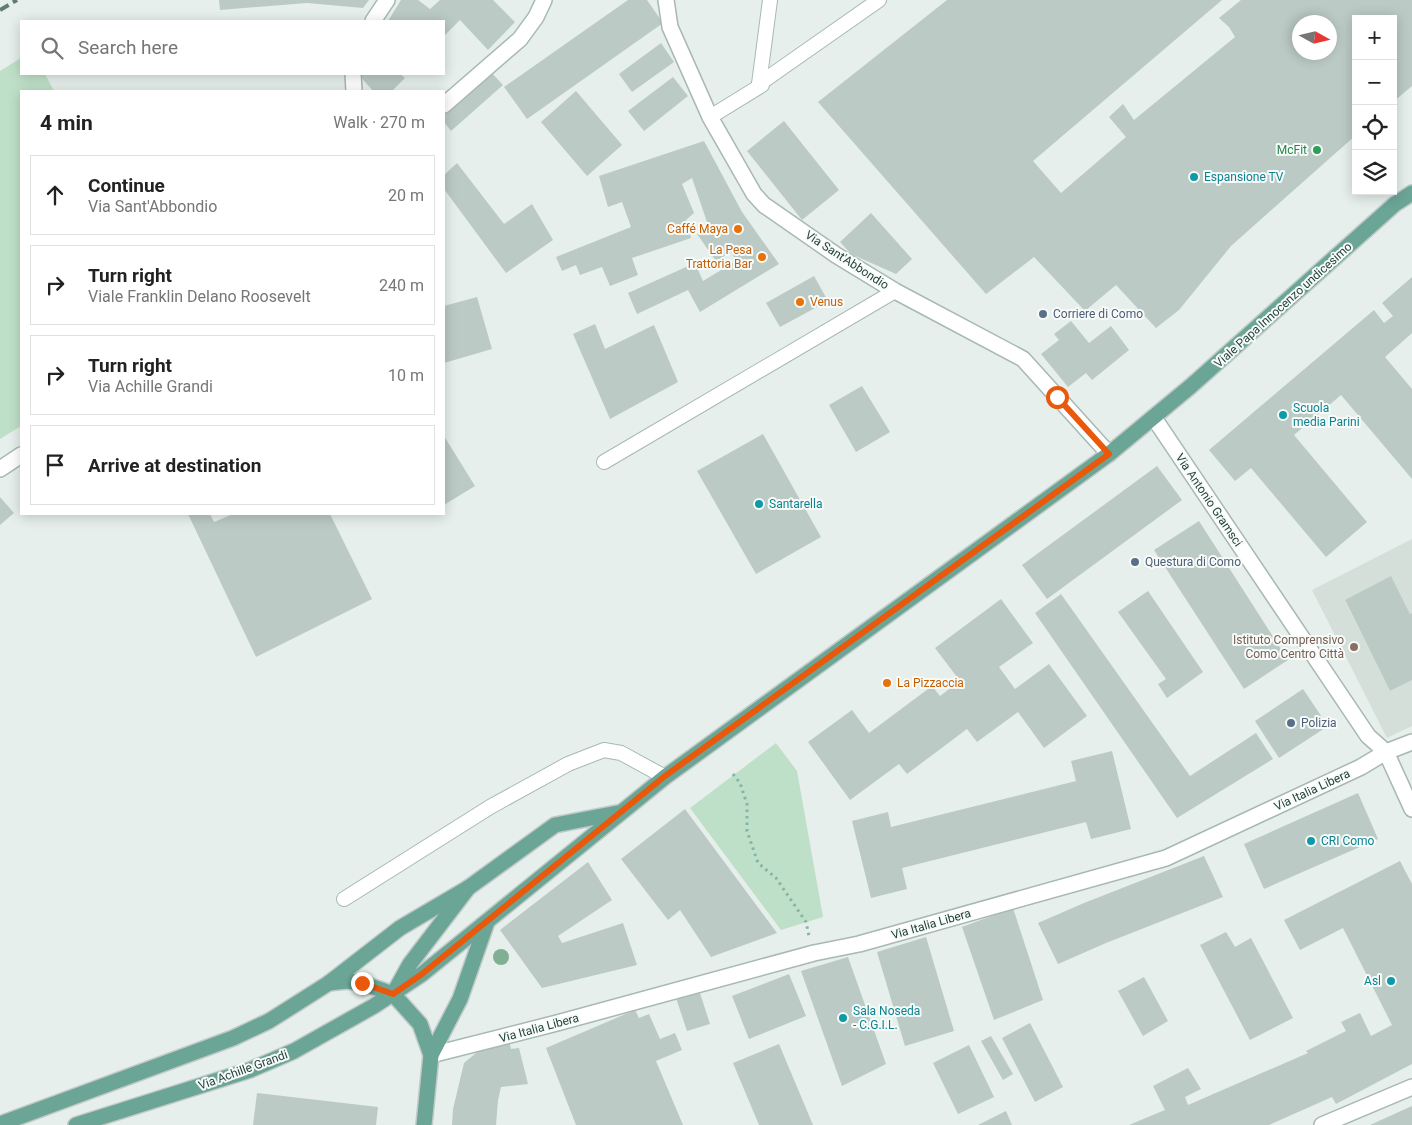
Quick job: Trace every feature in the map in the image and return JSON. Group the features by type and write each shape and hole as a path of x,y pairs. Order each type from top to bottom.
{"main road":[{"name":"Viale Papa Innocenzo undicesimo","path":"665,776 1109,454 1154,418 1395,204 1412,193"},
{"name":"Via Achille Grandi","path":"76,1125 241,1073 294,1052 393,994 422,974 487,922 665,776"},
{"path":"0,1124 233,1038 269,1021 328,983 400,928 468,888 555,825 619,812"},
{"path":"393,994 410,964 468,888"},
{"path":"424,1125 431,1055 460,999 487,922"},
{"path":"328,983 347,981 362,983 393,994 420,1024 431,1055"}],"street":[{"path":"374,20 387,0"},
{"path":"445,104 520,38 536,17 544,0"},
{"name":"Via Sant'Abbondio","path":"666,0 670,27 710,117 754,194 764,205 836,255 895,290 1023,359 1109,454"},
{"path":"353,75 354,90"},
{"name":"Via Antonio Gramsci","path":"1154,418 1368,736 1386,752"},
{"path":"0,469 20,457"},
{"name":"Via Italia Libera","path":"431,1055 567,1021 814,953 859,944 1166,858 1361,767 1386,752 1412,742"},
{"path":"1386,752 1412,809"},
{"path":"1322,1125 1412,1087"}],"lane":[{"path":"710,117 762,84 759,84 770,0"},
{"path":"759,84 879,0"},
{"path":"604,462 895,290"},
{"path":"344,899 490,808 568,764 604,750 621,753 665,776"}],"path":[{"path":"732,774 740,783 747,804 747,831 758,863 776,878 806,922 814,953"}],"shaded area":[{"name":"Istituto Comprensivo Como Centro Città","path":"1412,539 1412,613 1410,614 1391,577 1345,601 1390,691 1412,680 1412,726 1387,738 1312,590"}],"green space":[{"path":"20,59 20,75 46,75 53,90 20,90 20,427 0,439 0,71"},
{"path":"776,743 797,771 823,917 781,930 690,808"}],"building":[{"path":"219,0 369,0 363,8 307,3 220,10"},
{"path":"401,0 418,0 430,9 440,0 493,0 515,22 488,50 460,20 445,35 445,20 389,20"},
{"path":"628,0 647,0 663,23 527,119 504,87"},
{"name":"Espansione TV","path":"947,0 1222,0 1033,161 1061,193 1126,137 1109,117 1123,104 1134,120 1235,37 1229,27 1219,18 1241,0 1412,0 1412,86 1397,99 1397,15 1352,15 1352,139 1231,246 1179,310 1156,328 1116,285 1085,311 1034,257 986,294 818,102"},
{"path":"661,43 674,62 632,92 619,74"},
{"path":"490,71 503,85 451,131 445,123 445,110"},
{"path":"359,75 401,75 405,78 393,90 372,90"},
{"path":"673,77 688,96 644,131 628,111"},
{"path":"576,91 622,145 587,176 541,122"},
{"path":"784,121 839,190 802,220 747,151"},
{"path":"704,141 742,212 779,264 700,312 688,290 637,314 628,293 695,263 703,281 736,261 731,252 716,261 697,234 709,228 692,178 682,184 694,213 686,220 691,238 632,258 638,275 610,286 602,267 580,275 576,265 562,271 556,257 631,227 622,202 608,207 599,176"},
{"path":"457,163 504,224 532,204 553,240 506,273 445,190 445,174"},
{"path":"871,213 912,259 896,274 851,254 840,242"},
{"path":"814,276 828,301 780,327 766,303"},
{"name":"Scuola media Parini","path":"1412,277 1412,333 1385,357 1412,389 1412,479 1341,395 1294,435 1367,522 1326,557 1251,468 1235,481 1209,450 1374,310 1384,323 1393,316 1382,303"},
{"path":"477,297 492,349 445,363 445,306"},
{"path":"1071,321 1089,343 1111,326 1129,350 1092,380 1086,373 1068,387 1041,354 1059,340 1054,334"},
{"path":"595,324 605,349 654,325 678,382 610,419 573,334"},
{"path":"862,386 890,432 856,452 829,405"},
{"name":"Santarella","path":"763,434 821,537 756,574 697,471"},
{"path":"445,438 475,486 445,504"},
{"path":"1157,466 1182,500 1047,599 1022,565"},
{"path":"0,497 14,513 0,525"},
{"path":"188,515 210,515 214,522 231,515 330,515 372,599 256,657"},
{"path":"1199,521 1288,660 1244,689 1154,550"},
{"path":"1391,576 1410,614 1412,613 1412,680 1390,691 1345,600"},
{"path":"1148,591 1203,672 1167,698 1158,684 1166,679 1118,612"},
{"path":"1061,594 1190,776 1256,733 1273,759 1177,818 1035,613"},
{"path":"1001,599 1033,643 999,667 1015,689 1049,664 1087,716 1044,748 1018,712 977,742 967,729 907,774 899,764 850,800 808,742 852,710 869,733 932,686 940,696 960,681 935,648"},
{"name":"Polizia","path":"1303,689 1328,726 1279,758 1255,721"},
{"path":"1112,751 1131,829 1091,839 1086,822 902,868 907,889 871,898 852,821 888,812 891,827 1076,781 1071,761"},
{"name":"CRI Como","path":"1358,793 1378,839 1264,889 1244,844"},
{"path":"685,809 777,933 711,957 680,910 668,920 621,859"},
{"path":"1204,856 1223,897 1058,964 1038,923"},
{"name":"Asl","path":"1400,861 1412,884 1412,1064 1336,1104 1332,1097 1269,1125 1129,1125 1165,1110 1153,1086 1188,1068 1201,1089 1185,1097 1188,1105 1308,1053 1306,1051 1346,1031 1341,1022 1360,1013 1371,1036 1392,1025 1343,928 1300,950 1284,920"},
{"path":"588,862 612,900 558,936 562,943 623,923 637,965 542,988 500,930"},
{"path":"1013,908 1043,1000 994,1020 962,927"},
{"path":"1226,932 1235,947 1251,938 1293,1018 1250,1040 1200,945"},
{"path":"926,937 954,1031 905,1046 877,952"},
{"name":"Sala Noseda - C.G.I.L.","path":"848,957 886,1064 842,1086 801,971"},
{"path":"789,974 806,1016 749,1039 732,996"},
{"path":"1144,977 1168,1021 1143,1036 1118,991"},
{"path":"698,987 710,1024 687,1031 675,995"},
{"path":"635,1010 639,1018 649,1014 660,1039 675,1033 682,1050 656,1061 683,1125 576,1125 546,1048"},
{"path":"1030,1023 1063,1087 1035,1102 1002,1038"},
{"path":"991,1036 1013,1074 1003,1080 981,1041"},
{"path":"509,1040 511,1049 519,1048 528,1084 501,1087 496,1125 452,1125 453,1109 464,1063 476,1053"},
{"path":"779,1044 813,1125 759,1125 733,1063"},
{"path":"969,1045 994,1097 958,1114 933,1063"},
{"path":"257,1093 378,1107 376,1125 253,1125"},
{"path":"1412,1106 1412,1125 1370,1125"},
{"path":"1006,1111 1012,1125 978,1125"}],"railway":[{"path":"0,10 17,0"}],"place":[{"name":"McFit","path":"1317,150"},
{"name":"Espansione TV","path":"1194,177"},
{"name":"Caffé Maya","path":"738,229"},
{"name":"La Pesa Trattoria Bar","path":"762,257"},
{"name":"Venus","path":"800,302"},
{"name":"Corriere di Como","path":"1043,314"},
{"name":"Scuola media Parini","path":"1283,415"},
{"name":"Santarella","path":"759,504"},
{"name":"Questura di Como","path":"1135,562"},
{"name":"Istituto Comprensivo Como Centro Città","path":"1354,647"},
{"name":"La Pizzaccia","path":"887,683"},
{"name":"Polizia","path":"1291,723"},
{"name":"CRI Como","path":"1311,841"},
{"name":"Asl","path":"1391,981"},
{"name":"Sala Noseda - C.G.I.L.","path":"843,1018"}],"route":[{"path":"362,983 393,994 422,974 665,776 1109,454 1057,397"}]}
